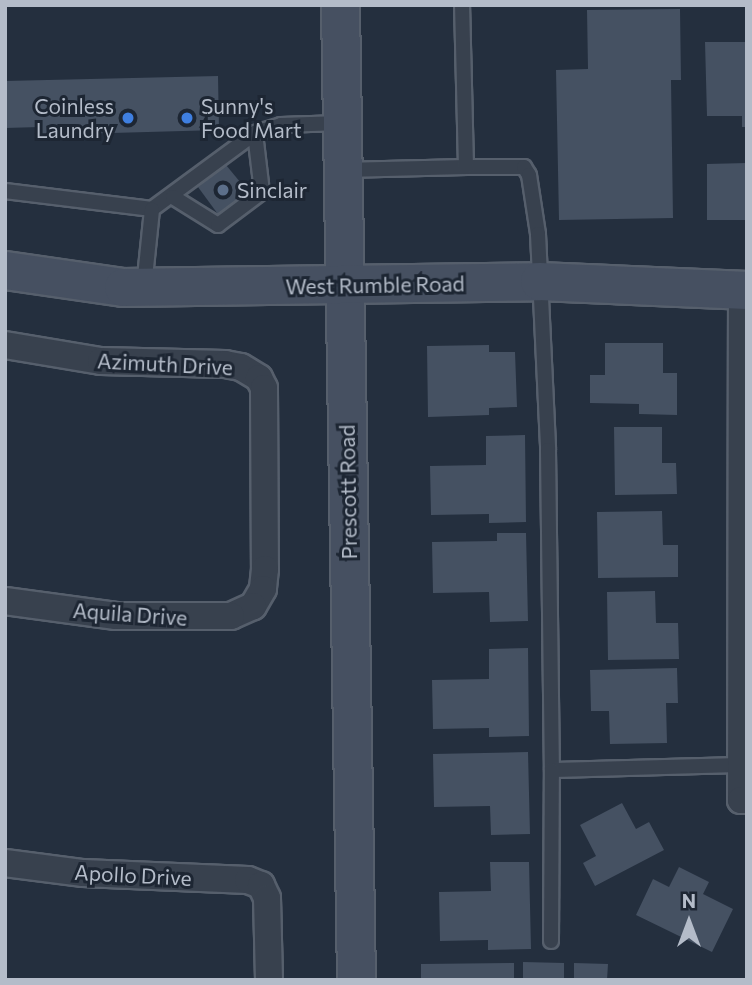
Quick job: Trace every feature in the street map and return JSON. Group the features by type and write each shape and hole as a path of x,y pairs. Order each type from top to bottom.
{"main road":[{"name":"Prescott Road","path":"340,5 356,980"},
{"name":"West Rumble Road","path":"5,270 49,279 144,287 345,287 539,281 744,290"}],"street":[{"path":"744,290 741,765 744,800"},
{"name":"Azimuth Drive","path":"5,345 101,361 225,364 241,367 259,378 264,388 265,569 262,589 253,606"},
{"name":"Aquila Drive","path":"5,601 116,616 199,619 231,616 253,606"},
{"name":"Apollo Drive","path":"5,863 83,873 248,880 261,885 267,898 269,980"}],"lane":[{"path":"462,5 466,167"},
{"path":"6,194 152,209 173,197 256,133 281,125 342,123"},
{"path":"173,197 218,225 262,192 256,133"},
{"path":"343,170 524,167 529,176 539,281 548,450 551,941"},
{"path":"144,287 152,209"},
{"path":"552,770 741,765"}],"building":[{"path":"680,9 681,80 671,80 673,218 559,220 556,70 588,69 587,10"},
{"path":"705,42 747,42 747,127 742,127 742,116 707,116"},
{"path":"218,76 219,130 40,135 40,127 5,128 5,81"},
{"path":"747,163 747,220 707,220 707,164"},
{"path":"226,165 250,194 220,217 198,187"},
{"path":"605,343 663,343 663,373 677,373 677,415 639,414 639,404 590,403 590,375 605,375"},
{"path":"489,345 489,352 515,352 517,407 489,408 489,415 428,417 427,346"},
{"path":"614,427 662,427 662,463 676,463 677,494 615,495"},
{"path":"525,435 526,522 489,523 489,514 431,515 430,466 486,465 486,436"},
{"path":"662,511 663,545 678,545 678,577 598,578 597,512"},
{"path":"497,533 526,533 528,621 490,622 489,592 433,593 432,542 497,541"},
{"path":"655,591 656,623 678,623 679,659 608,660 607,592"},
{"path":"528,648 529,736 489,737 489,728 433,729 432,680 489,679 489,649"},
{"path":"677,668 678,703 666,703 667,743 610,744 609,711 591,711 590,670"},
{"path":"528,752 530,834 491,835 490,806 434,807 433,754"},
{"path":"622,803 636,829 649,822 664,850 595,886 583,863 596,856 580,825"},
{"path":"490,862 529,862 531,949 488,950 488,940 440,941 439,892 491,891"},
{"path":"679,867 709,882 703,894 733,909 712,952 636,915 653,879 669,887"},
{"path":"523,962 564,963 564,980 523,980"},
{"path":"514,963 514,980 421,980 421,964"},
{"path":"574,963 608,964 607,980 574,980"}],"place":[{"name":"Coinless Laundry","path":"128,118"},
{"name":"Sunny's Food Mart","path":"187,118"},
{"name":"Sinclair","path":"223,190"}]}
